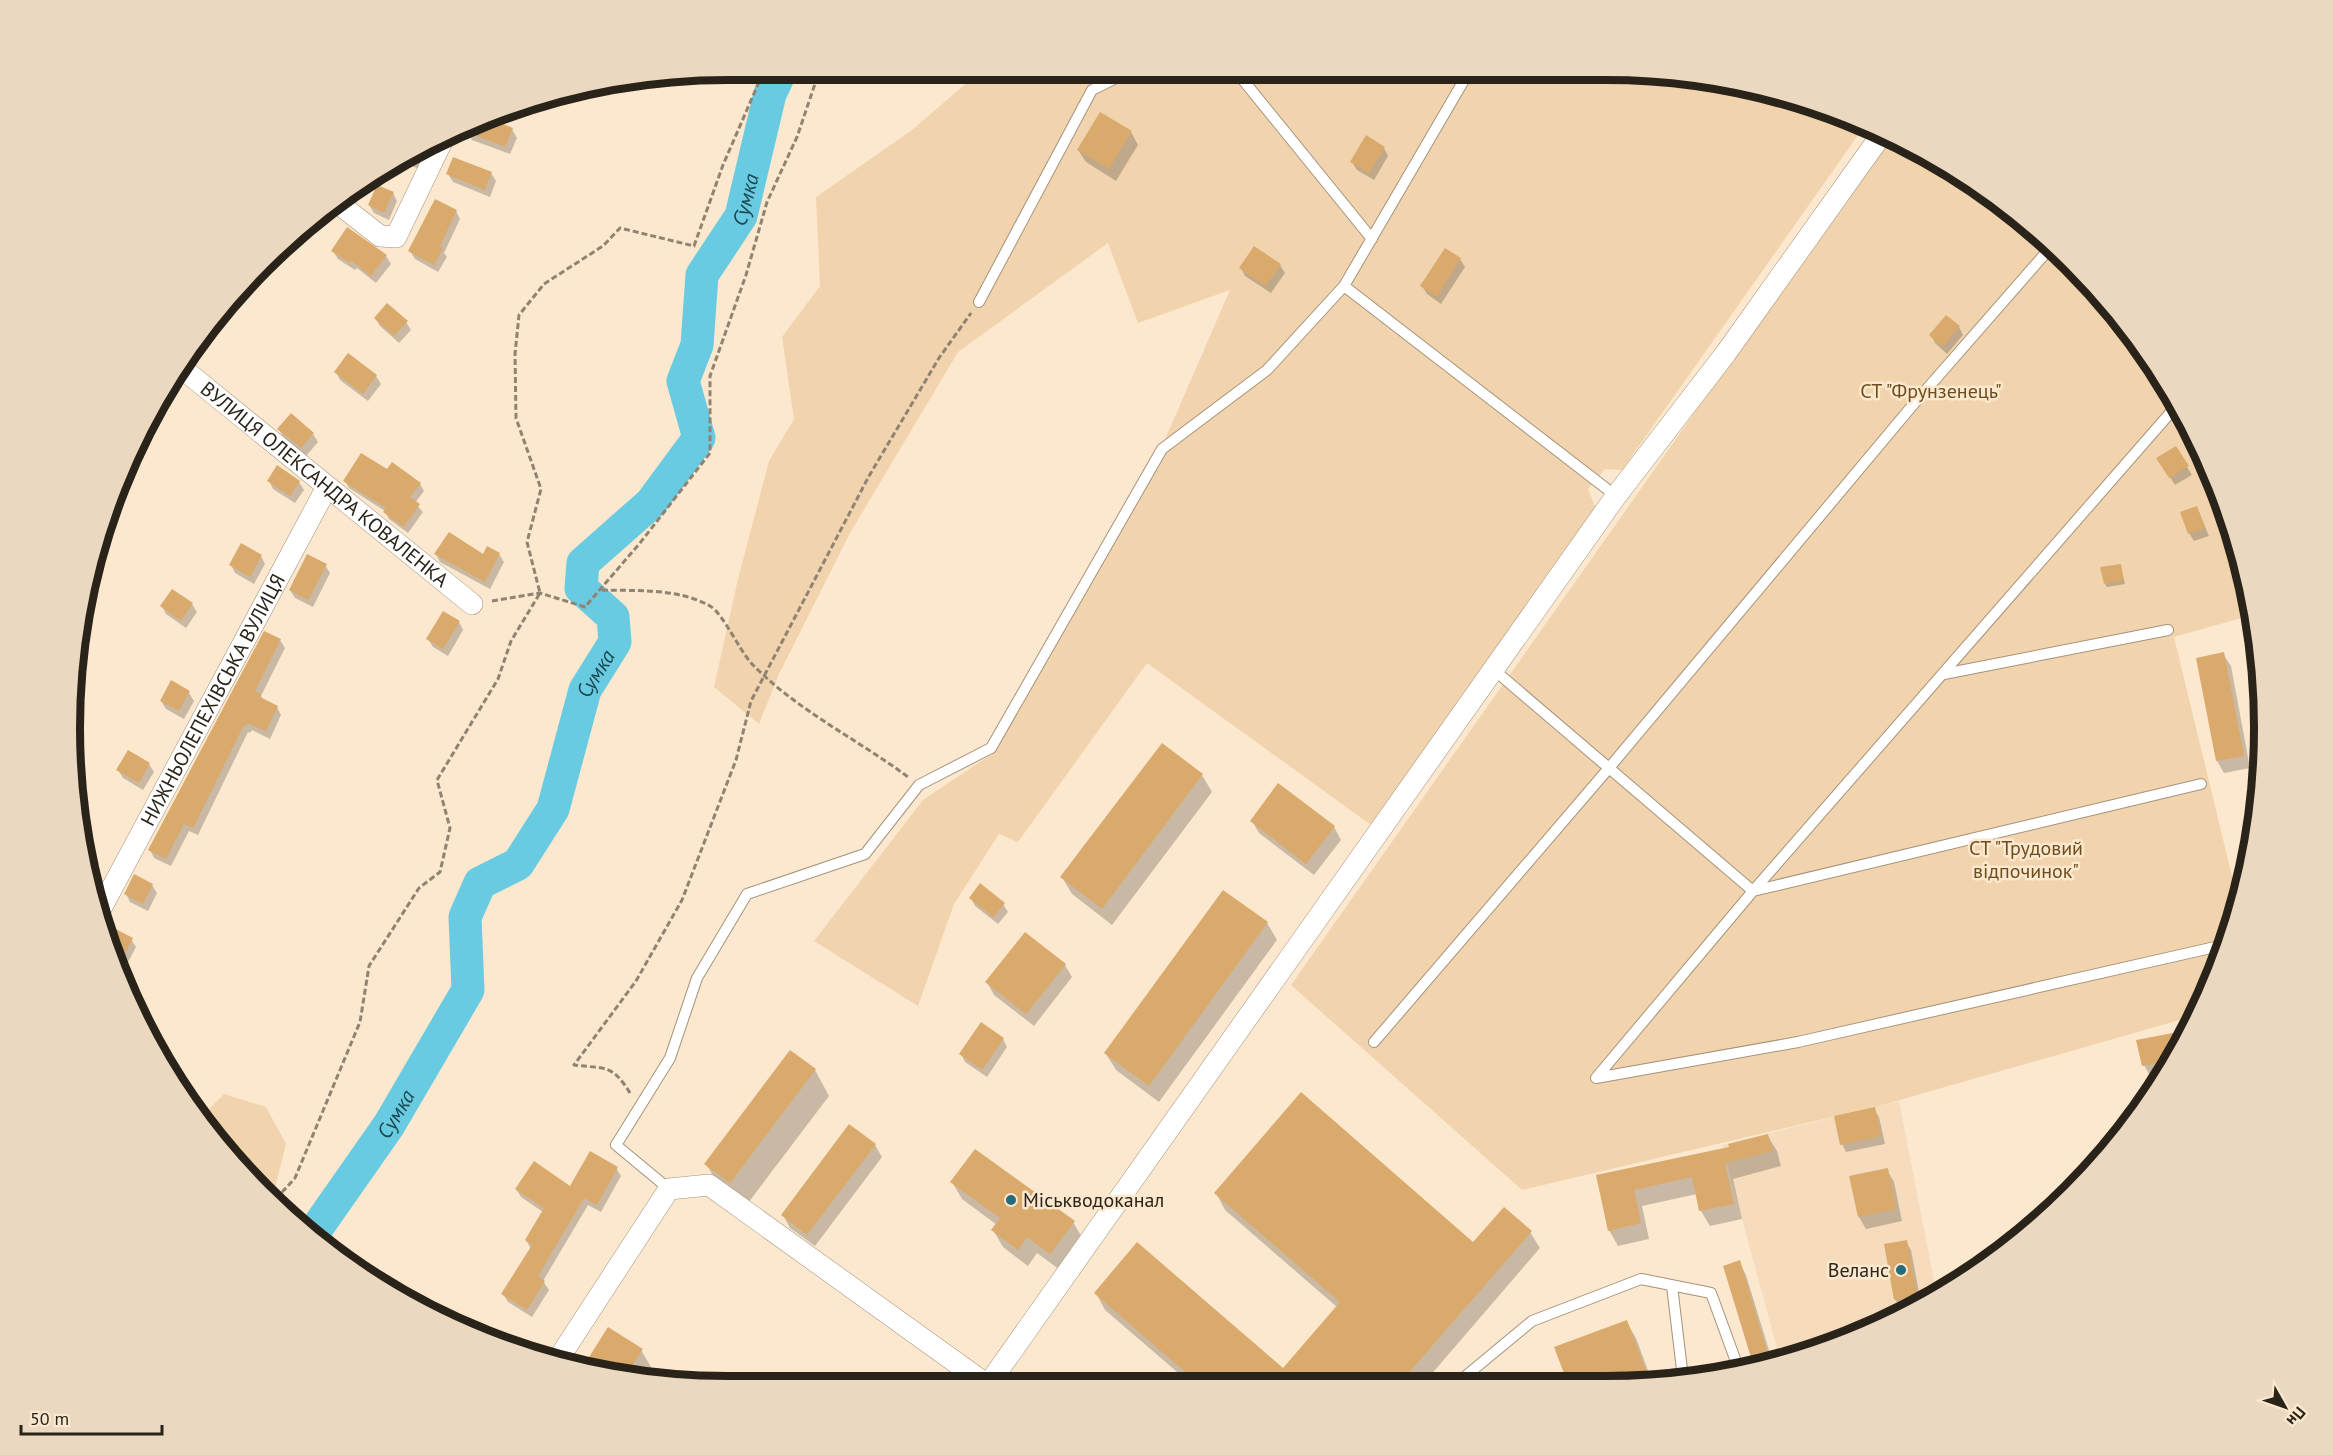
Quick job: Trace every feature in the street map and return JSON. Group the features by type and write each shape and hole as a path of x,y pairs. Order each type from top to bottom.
{"street":[{"path":"994,1376 1616,496 1726,353 1878,140"},
{"path":"342,206 380,236 396,237 439,147"},
{"name":"ВУЛИЦЯ ОЛЕКСАНДРА КОВАЛЕНКА","path":"186,372 472,604"},
{"name":"НИЖНЬОЛЕПЕХІВСЬКА ВУЛИЦЯ","path":"104,902 327,487"},
{"path":"562,1353 669,1189 708,1185 975,1376"}],"lane":[{"path":"979,302 1092,90 1112,80"},
{"path":"1243,80 1372,239"},
{"path":"669,1189 616,1145 670,1058 697,978 747,894 865,854 919,785 991,748 1162,449 1267,370 1344,286 1464,80"},
{"path":"1374,1042 1609,768 1912,406 2046,252"},
{"path":"1344,286 1616,496"},
{"path":"2171,412 1753,891 1596,1078 1798,1042 2215,947"},
{"path":"1944,674 2168,630"},
{"path":"1493,669 1753,891"},
{"path":"1753,891 2201,784"},
{"path":"1466,1376 1532,1321 1641,1279 1711,1293 1736,1362"},
{"path":"1672,1286 1682,1371"}],"path":[{"path":"279,1196 296,1178 360,1022 369,966 419,888 440,873 450,828 437,780 498,679 511,641 540,593 526,542 541,489 516,418 515,354 519,315 544,284 603,246 620,228 694,246 723,165 760,80"},
{"path":"472,604 540,593 585,607 602,590 710,453 710,376 746,275 767,202 797,137 816,80"},
{"path":"640,1107 618,1074 609,1069 574,1065 636,981 682,900 735,760 751,701 869,476 939,358 979,302"},
{"path":"602,590 660,591 712,607 752,664 810,713 873,751 919,785"}],"shaded area":[{"path":"1899,1101 1935,1286 1892,1309 1853,1326 1797,1346 1777,1348 1722,1145"}],"green space":[{"path":"970,80 1606,80 1690,85 1732,92 1814,114 1860,132 1622,470 1605,469 1588,489 1596,509 1371,825 1147,663 1018,842 999,834 954,904 918,1006 814,941 923,800 995,752 1160,451 1230,290 1138,323 1108,243 958,352 850,533 779,674 759,724 714,687 738,579 769,461 794,419 782,337 820,286 816,197 912,130"},
{"path":"1885,143 1930,166 2000,213 2064,269 2093,300 2144,367 2187,441 2219,519 2244,617 2174,637 2234,884 2219,936 2185,1019 1875,1107 1522,1190 1291,985"},
{"path":"224,1094 266,1107 286,1144 274,1191 240,1155 206,1112"}],"building":[{"path":"1100,112 1132,131 1109,169 1077,150"},
{"path":"498,122 513,128 505,147 470,133"},
{"path":"1366,135 1385,147 1369,173 1350,162"},
{"path":"453,157 492,172 485,190 446,174"},
{"path":"377,185 394,192 384,213 368,205"},
{"path":"435,199 457,210 434,265 408,251"},
{"path":"347,227 387,255 371,276 352,261 350,263 331,251"},
{"path":"1254,246 1281,264 1266,286 1239,268"},
{"path":"1445,248 1461,258 1437,297 1420,286"},
{"path":"387,303 408,321 394,336 374,318"},
{"path":"1946,315 1960,326 1942,347 1929,335"},
{"path":"348,353 377,375 363,394 334,372"},
{"path":"291,413 314,433 301,448 277,429"},
{"path":"2176,446 2189,466 2169,478 2156,458"},
{"path":"361,453 387,469 392,462 421,483 410,497 420,504 404,527 383,512 386,508 343,481"},
{"path":"277,465 300,481 290,496 267,481"},
{"path":"2197,506 2205,528 2188,534 2180,512"},
{"path":"449,532 483,554 487,546 500,553 485,582 434,554"},
{"path":"241,543 262,555 250,577 229,565"},
{"path":"307,554 327,564 308,600 289,590"},
{"path":"2121,564 2124,580 2104,584 2100,567"},
{"path":"172,589 193,603 181,621 160,606"},
{"path":"443,611 460,621 443,649 426,639"},
{"path":"264,631 281,639 255,691 261,694 260,697 278,706 266,731 247,723 244,725 193,828 184,824 166,859 148,850"},
{"path":"2224,652 2244,756 2216,761 2196,658"},
{"path":"171,680 190,691 179,711 160,701"},
{"path":"1162,743 1203,774 1102,909 1060,877"},
{"path":"128,750 150,763 139,783 116,770"},
{"path":"1278,783 1335,826 1306,864 1250,821"},
{"path":"134,874 153,884 143,904 124,894"},
{"path":"980,883 1005,903 993,917 969,898"},
{"path":"1223,890 1268,922 1149,1086 1104,1053"},
{"path":"111,927 133,938 122,956"},
{"path":"1025,932 1066,964 1026,1014 985,982"},
{"path":"981,1022 1004,1038 982,1070 959,1054"},
{"path":"2177,1032 2160,1063 2142,1066 2136,1040"},
{"path":"790,1050 816,1069 730,1183 704,1164"},
{"path":"1301,1092 1473,1242 1504,1207 1532,1231 1406,1376 1190,1376 1094,1293 1137,1242 1283,1368 1340,1302 1214,1193"},
{"path":"1875,1107 1881,1136 1840,1145 1834,1116"},
{"path":"849,1124 876,1144 807,1235 781,1215"},
{"path":"1768,1134 1773,1151 1725,1163 1734,1204 1699,1211 1692,1177 1634,1190 1641,1223 1608,1231 1596,1175 1729,1147 1728,1144"},
{"name":"Міськводоканал","path":"975,1149 1075,1221 1050,1254 1027,1237 1018,1250 991,1230 1000,1218 950,1182"},
{"path":"590,1151 618,1167 597,1205 584,1198 538,1276 545,1281 527,1310 501,1294 532,1245 525,1240 544,1208 515,1189 534,1161 570,1186"},
{"path":"1888,1168 1896,1209 1858,1217 1849,1176"},
{"name":"Веланс","path":"1907,1240 1917,1296 1894,1300 1884,1244"},
{"path":"1740,1260 1768,1354 1751,1358 1723,1266"},
{"path":"1627,1320 1647,1374 1565,1376 1554,1347"},
{"path":"608,1327 643,1349 631,1368 587,1360"}],"waterway":[{"name":"Сумка","path":"317,1229 389,1125 468,990 465,917 480,883 518,864 553,809 585,690 615,642 613,617 581,588 583,563 651,503 699,438 683,381 697,345 702,275 741,216 770,94 777,80"}],"place":[{"name":"Міськводоканал","path":"1011,1200"},
{"name":"Веланс","path":"1901,1270"}],"park label":[{"name":"СТ \"Фрунзенець\"","path":"1931,391"},
{"name":"СТ \"Трудовий відпочинок\"","path":"2026,860"}]}
